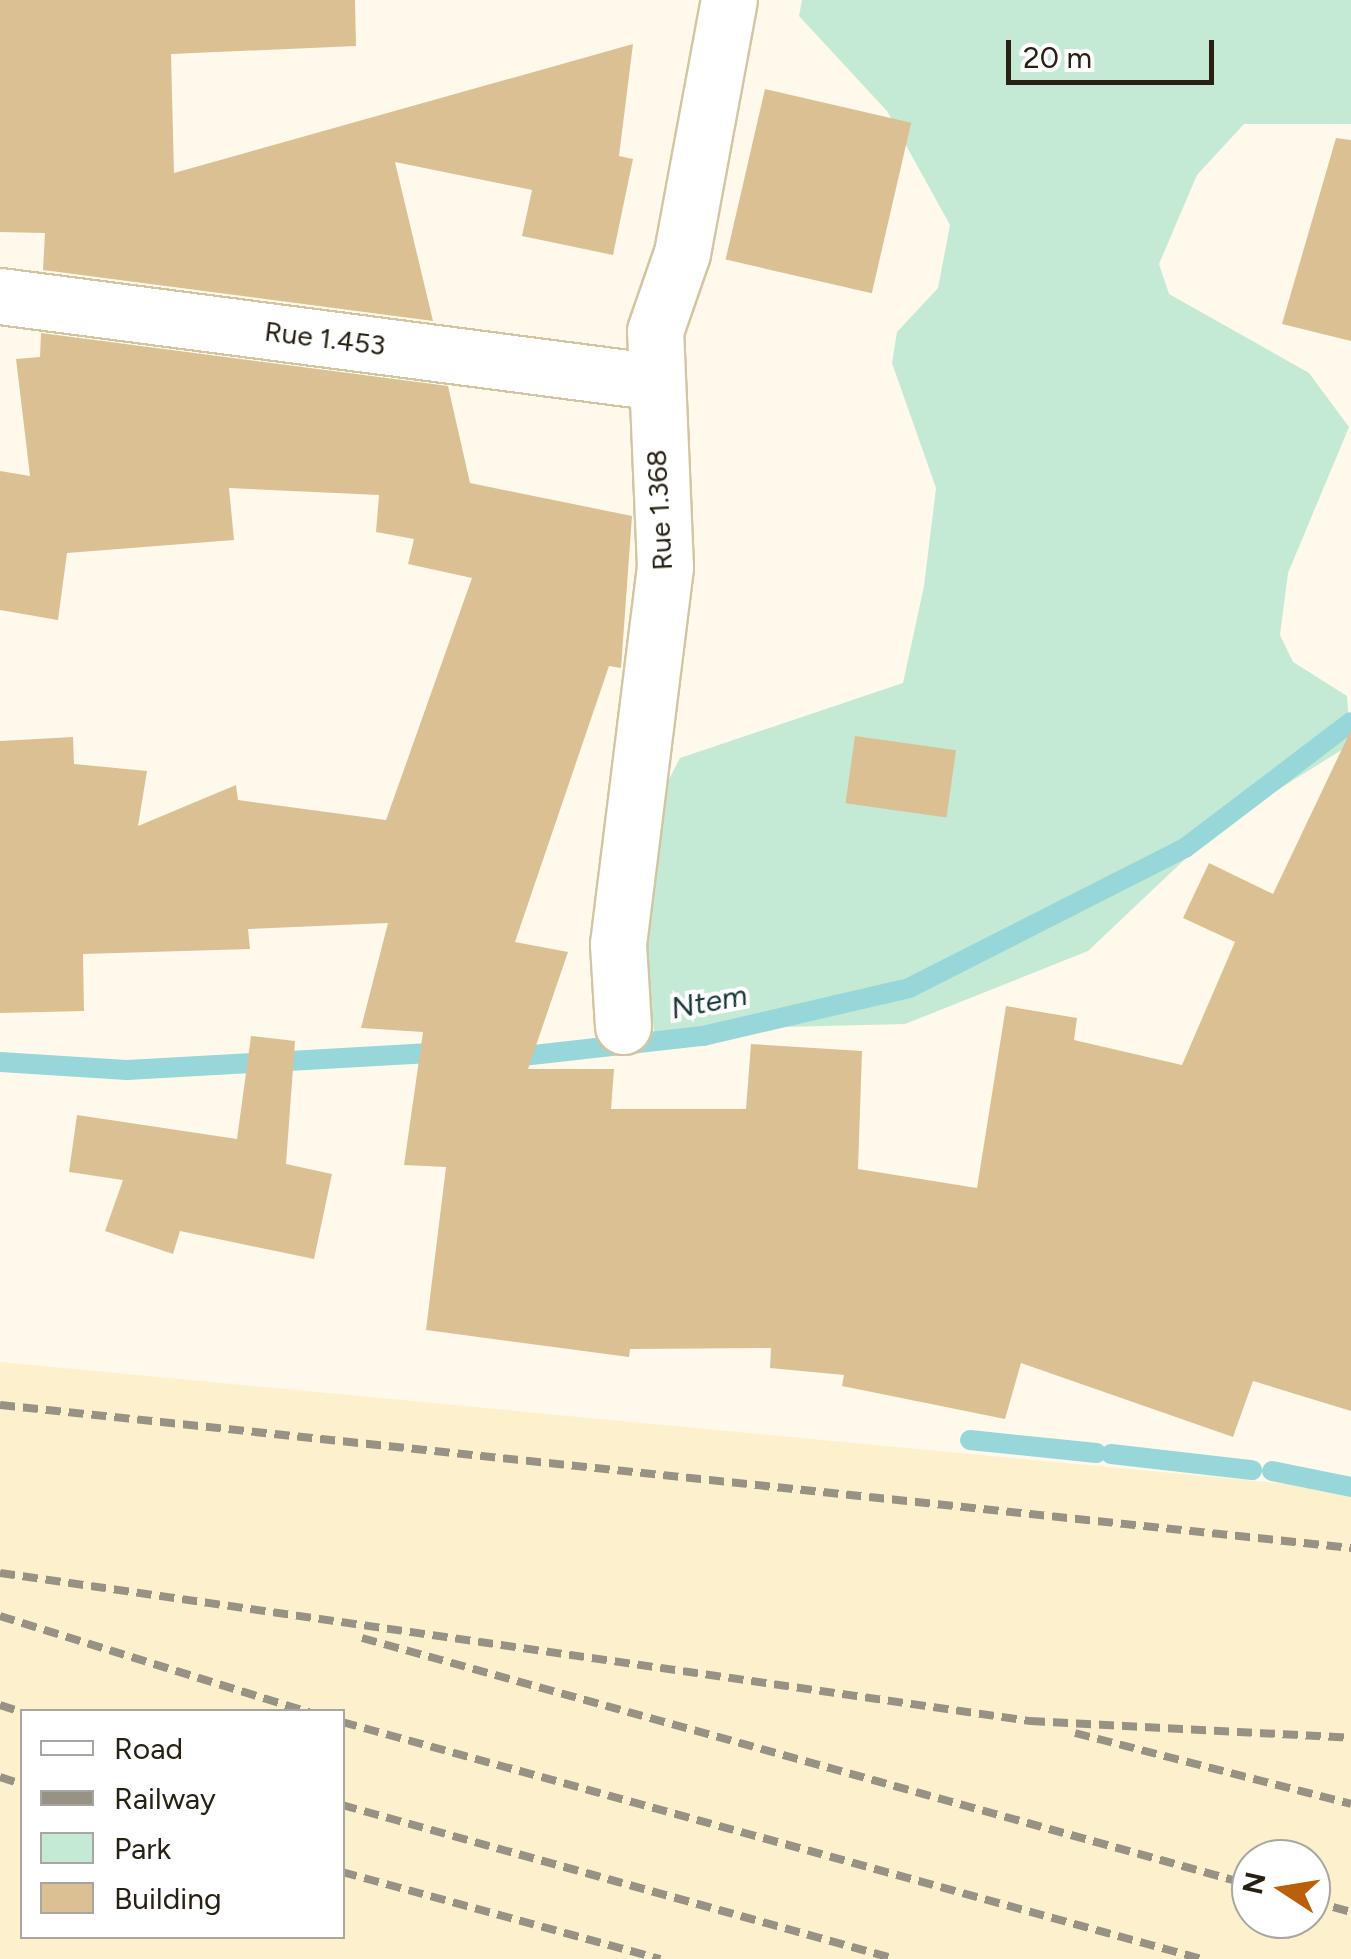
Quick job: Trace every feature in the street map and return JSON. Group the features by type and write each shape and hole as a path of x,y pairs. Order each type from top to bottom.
{"street":[{"name":"Rue 1.368","path":"624,1026 618,944 665,566 650,381 729,0"},
{"name":"Rue 1.453","path":"0,296 650,381"}],"shaded area":[{"path":"0,1362 1351,1490 1351,1959 0,1959"}],"green space":[{"path":"802,0 1351,0 1351,124 1244,124 1197,175 1159,264 1169,294 1309,373 1349,427 1288,573 1280,635 1293,662 1347,696 1351,744 1220,826 1088,951 905,1024 738,1028 656,1044 639,924 647,822 680,758 903,683 924,586 936,488 892,363 897,332 938,288 950,225 887,111 799,16"}],"building":[{"path":"0,0 355,0 356,46 171,54 174,173 633,44 619,156 633,159 613,255 522,236 532,190 395,162 433,321 43,270 45,233 0,232"},
{"path":"765,89 911,123 872,293 726,260"},
{"path":"1336,138 1351,140 1351,341 1282,324"},
{"path":"41,333 448,386 470,483 632,516 621,668 609,666 515,942 568,952 528,1069 614,1069 611,1109 746,1109 751,1044 862,1051 858,1169 977,1188 1006,1006 1077,1018 1074,1040 1182,1065 1235,942 1183,918 1209,863 1273,894 1351,730 1351,1411 1253,1381 1233,1437 1021,1363 1005,1419 842,1386 844,1375 770,1368 771,1348 630,1349 629,1357 426,1330 446,1167 404,1165 423,1032 361,1028 388,923 248,929 250,949 83,954 84,1011 0,1013 0,741 73,737 74,764 147,771 138,826 236,785 238,800 386,820 472,578 408,564 414,539 376,532 379,495 229,488 234,540 67,553 58,620 0,610 0,471 30,476 16,359 40,357"},
{"path":"855,736 956,750 947,818 846,803"},
{"path":"251,1036 295,1041 286,1164 332,1174 314,1259 180,1231 173,1254 105,1231 123,1180 69,1172 77,1115 237,1139"}],"waterway":[{"name":"Ntem","path":"506,1058 703,1036 909,988 1185,848 1351,722"},
{"name":"Ntem","path":"0,1062 127,1070 447,1052"},
{"path":"970,1440 1096,1453"},
{"path":"1111,1454 1252,1470"},
{"path":"1272,1471 1351,1487"}],"railway":[{"path":"0,1405 1351,1548"},
{"path":"0,1573 1030,1721 1351,1738"},
{"path":"0,1616 299,1709"},
{"path":"362,1638 1231,1879"},
{"path":"0,1705 20,1711"},
{"path":"345,1723 1202,1959"},
{"path":"1075,1733 1351,1804"},
{"path":"0,1777 20,1783"},
{"path":"345,1806 895,1959"},
{"path":"345,1873 660,1959"},
{"path":"1331,1906 1351,1912"}]}
